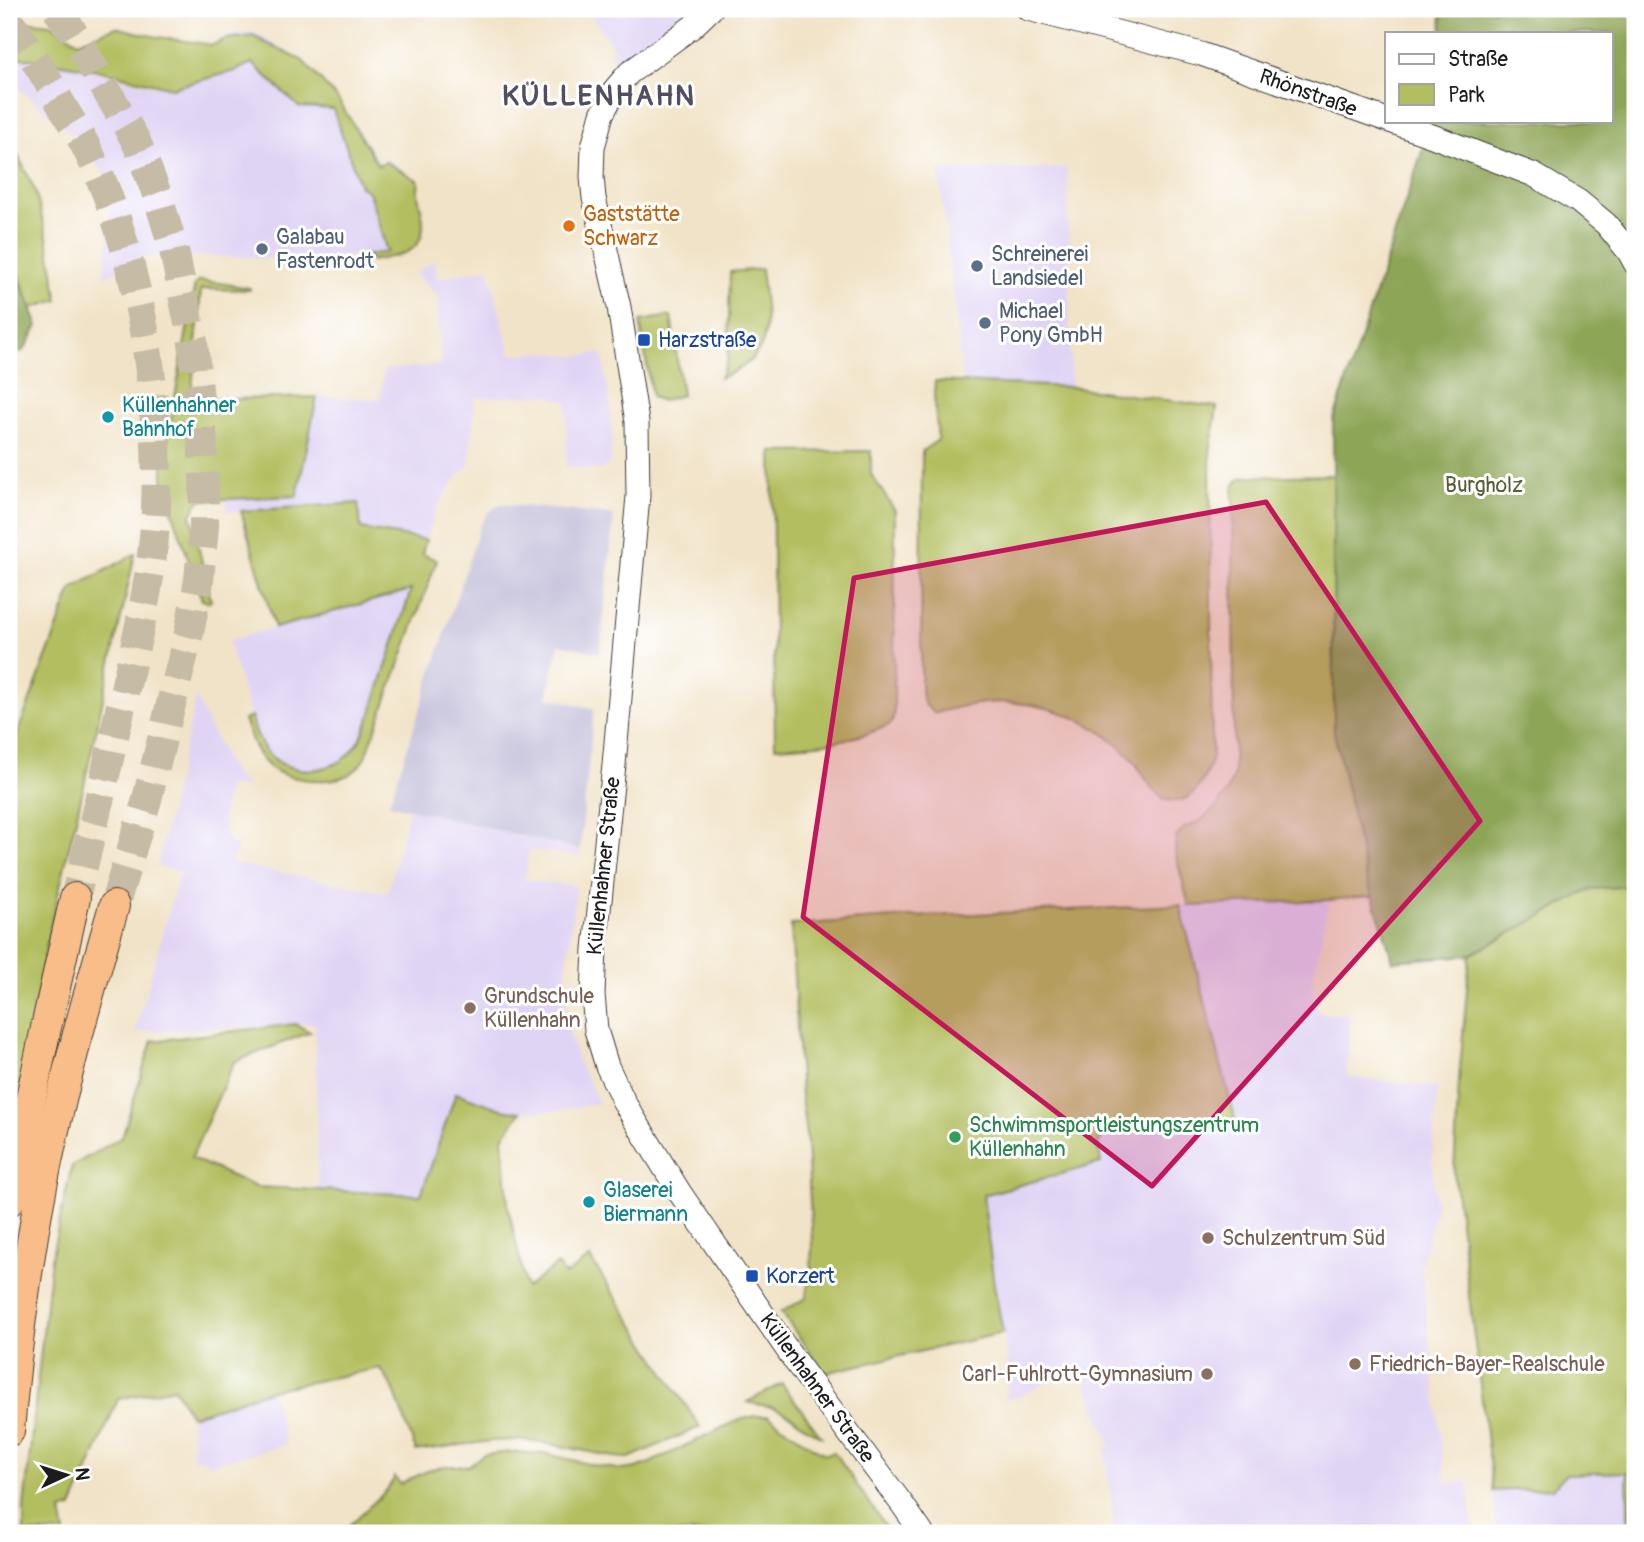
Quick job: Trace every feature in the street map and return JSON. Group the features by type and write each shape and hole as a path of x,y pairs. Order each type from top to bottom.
{"highway":[{"path":"9,1201 75,898"},
{"path":"9,1431 24,1289 48,1157 79,1029 114,906"}],"street":[{"name":"Küllenhahner Straße","path":"711,9 692,27 629,73 616,88 602,114 593,147 594,198 619,307 637,422 638,484 595,949 596,1030 607,1066 625,1104 680,1193 795,1361 922,1533"},
{"name":"Rhönstraße","path":"1028,9 1201,54 1385,120"},
{"name":"Rhönstraße","path":"1389,122 1525,171 1578,201 1606,224 1635,263"}],"highlighted area":[{"path":"1266,502 1480,821 1152,1186 803,917 854,578"}],"shaded area":[{"path":"587,9 682,9 686,15 617,65 609,52 614,49"},
{"path":"254,32 302,60 336,97 380,163 387,159 416,179 408,188 393,251 286,259 186,255 146,257 104,277 110,225 108,178 73,135 17,87 9,50 156,87 192,77 224,37"},
{"path":"1067,168 1071,387 963,382 939,170"},
{"path":"435,260 437,279 488,268 511,355 543,352 575,356 602,353 610,404 611,461 602,470 566,467 567,402 547,395 475,398 469,465 454,481 437,507 426,540 360,529 358,503 227,512 225,400 317,397 380,399 384,370 441,365 437,295 415,273"},
{"path":"500,504 614,515 600,653 559,644 547,697 594,709 580,850 389,804 480,526 488,513"},
{"path":"411,590 366,729 351,753 326,767 303,770 274,759 258,741 228,641"},
{"path":"196,696 234,775 248,788 232,785 227,789 222,819 229,842 239,846 230,863 388,893 409,809 580,850 580,856 529,850 525,880 576,886 565,999 569,1030 578,1062 599,1103 557,1111 521,1112 501,1109 456,1093 421,1195 318,1189 315,1023 135,1032 180,872 157,866"},
{"name":"Schulzentrum Süd","path":"1329,900 1312,984 1319,1013 1350,1015 1347,1077 1438,1087 1432,1159 1436,1207 1421,1268 1446,1483 1468,1482 1473,1533 1115,1533 1105,1449 1111,1446 1079,1366 1018,1397 1005,1399 1008,1379 1007,1354 994,1285 982,1195 1100,1163 1098,1143 1108,1131 1235,1119 1180,905"},
{"path":"271,1390 286,1445 211,1464 201,1458 193,1460 191,1416"},
{"path":"1627,1472 1629,1533 1497,1533 1493,1491 1553,1488 1566,1474"}],"green space":[{"name":"Burgholz","path":"1441,9 1635,9 1635,886 1591,889 1470,955 1393,961 1366,876 1334,731 1333,422 1432,122 1612,122 1612,32 1442,32"},
{"path":"13,20 51,24 78,42 116,27 152,36 213,45 226,39 253,36 303,61 337,98 378,165 386,162 419,181 418,194 423,227 417,245 402,254 370,261 367,255 387,252 369,192 360,186 333,109 299,107 252,63 235,71 172,88 93,69 16,57"},
{"path":"9,138 35,190 47,237 58,300 32,308 9,250"},
{"path":"9,250 38,326 24,350 9,357"},
{"path":"761,269 766,321 760,348 752,359 739,369 720,378 728,359 730,272"},
{"path":"199,281 250,290 201,289 191,400 317,397 297,496 202,500 197,503 191,515 211,601 208,602 202,600 163,478 163,465 195,284"},
{"path":"671,316 682,395 662,401 652,397 640,321"},
{"path":"935,381 1071,387 1217,407 1210,453 1212,758 1203,780 1186,798 1171,801 1159,795 1117,744 1099,731 1061,712 1019,703 997,702 934,713 925,705 921,693 922,451 938,440"},
{"path":"871,451 871,474 895,511 894,716 891,724 849,739 775,747 772,452"},
{"path":"1333,475 1334,731 1372,896 1189,906 1175,852 1176,837 1184,828 1200,821 1216,807 1227,792 1234,774 1234,487 1238,480 1245,477"},
{"path":"358,503 361,529 426,540 422,554 437,560 370,745 361,763 353,772 334,779 311,780 287,776 270,767 261,757 244,720 251,717 257,736 266,751 287,766 305,770 320,769 341,761 358,744 366,727 411,590 275,628 241,511"},
{"path":"135,554 49,932 9,1140 9,756 72,589"},
{"path":"1635,886 1635,1533 1629,1533 1627,1472 1566,1474 1553,1488 1493,1491 1454,1173 1470,955 1591,889"},
{"name":"Schwimmsportleistungszentrum Küllenhahn","path":"1180,905 1235,1119 1108,1131 1098,1143 1101,1163 983,1195 1003,1333 825,1373 781,1312 806,1298 812,1243 791,925"},
{"path":"295,1024 310,1032 234,1062 191,1158 256,1187 421,1195 456,1093 501,1109 521,1112 503,1137 508,1206 526,1288 557,1265 565,1275 590,1258 700,1427 629,1458 520,1440 416,1451 393,1388 380,1368 271,1390 191,1416 174,1388 118,1399 72,1508 61,1511 65,1533 24,1533 24,1507 51,1259 72,1166 122,1137 152,1041"},
{"path":"782,1384 821,1436 781,1410 747,1402"},
{"path":"768,1416 825,1454 834,1452 890,1533 781,1533 781,1528 710,1533 341,1533 386,1491 395,1477 400,1484 429,1470 445,1466 468,1466 483,1455 512,1452 547,1454 622,1470 637,1468 736,1421"}],"tunnel":[{"path":"57,9 136,141 157,194 174,250 193,343 202,427 204,527 199,580 189,633 146,803 114,906"},
{"path":"9,22 83,142 109,199 136,290 152,385 156,433 155,525 147,590 75,898"}],"place":[{"name":"Gaststätte Schwarz","path":"569,226"},
{"name":"Galabau Fastenrodt","path":"262,249"},
{"name":"Schreinerei Landsiedel","path":"977,266"},
{"name":"Michael Pony GmbH","path":"985,323"},
{"name":"Harzstraße","path":"644,340"},
{"name":"Küllenhahner Bahnhof","path":"108,417"},
{"name":"Grundschule Küllenhahn","path":"470,1008"},
{"name":"Schwimmsportleistungszentrum Küllenhahn","path":"955,1137"},
{"name":"Glaserei Biermann","path":"589,1202"},
{"name":"Schulzentrum Süd","path":"1208,1238"},
{"name":"Korzert","path":"752,1276"},
{"name":"Friedrich-Bayer-Realschule","path":"1355,1364"},
{"name":"Carl-Fuhlrott-Gymnasium","path":"1207,1374"}],"district":[{"name":"KÜLLENHAHN","path":"599,96"}]}
